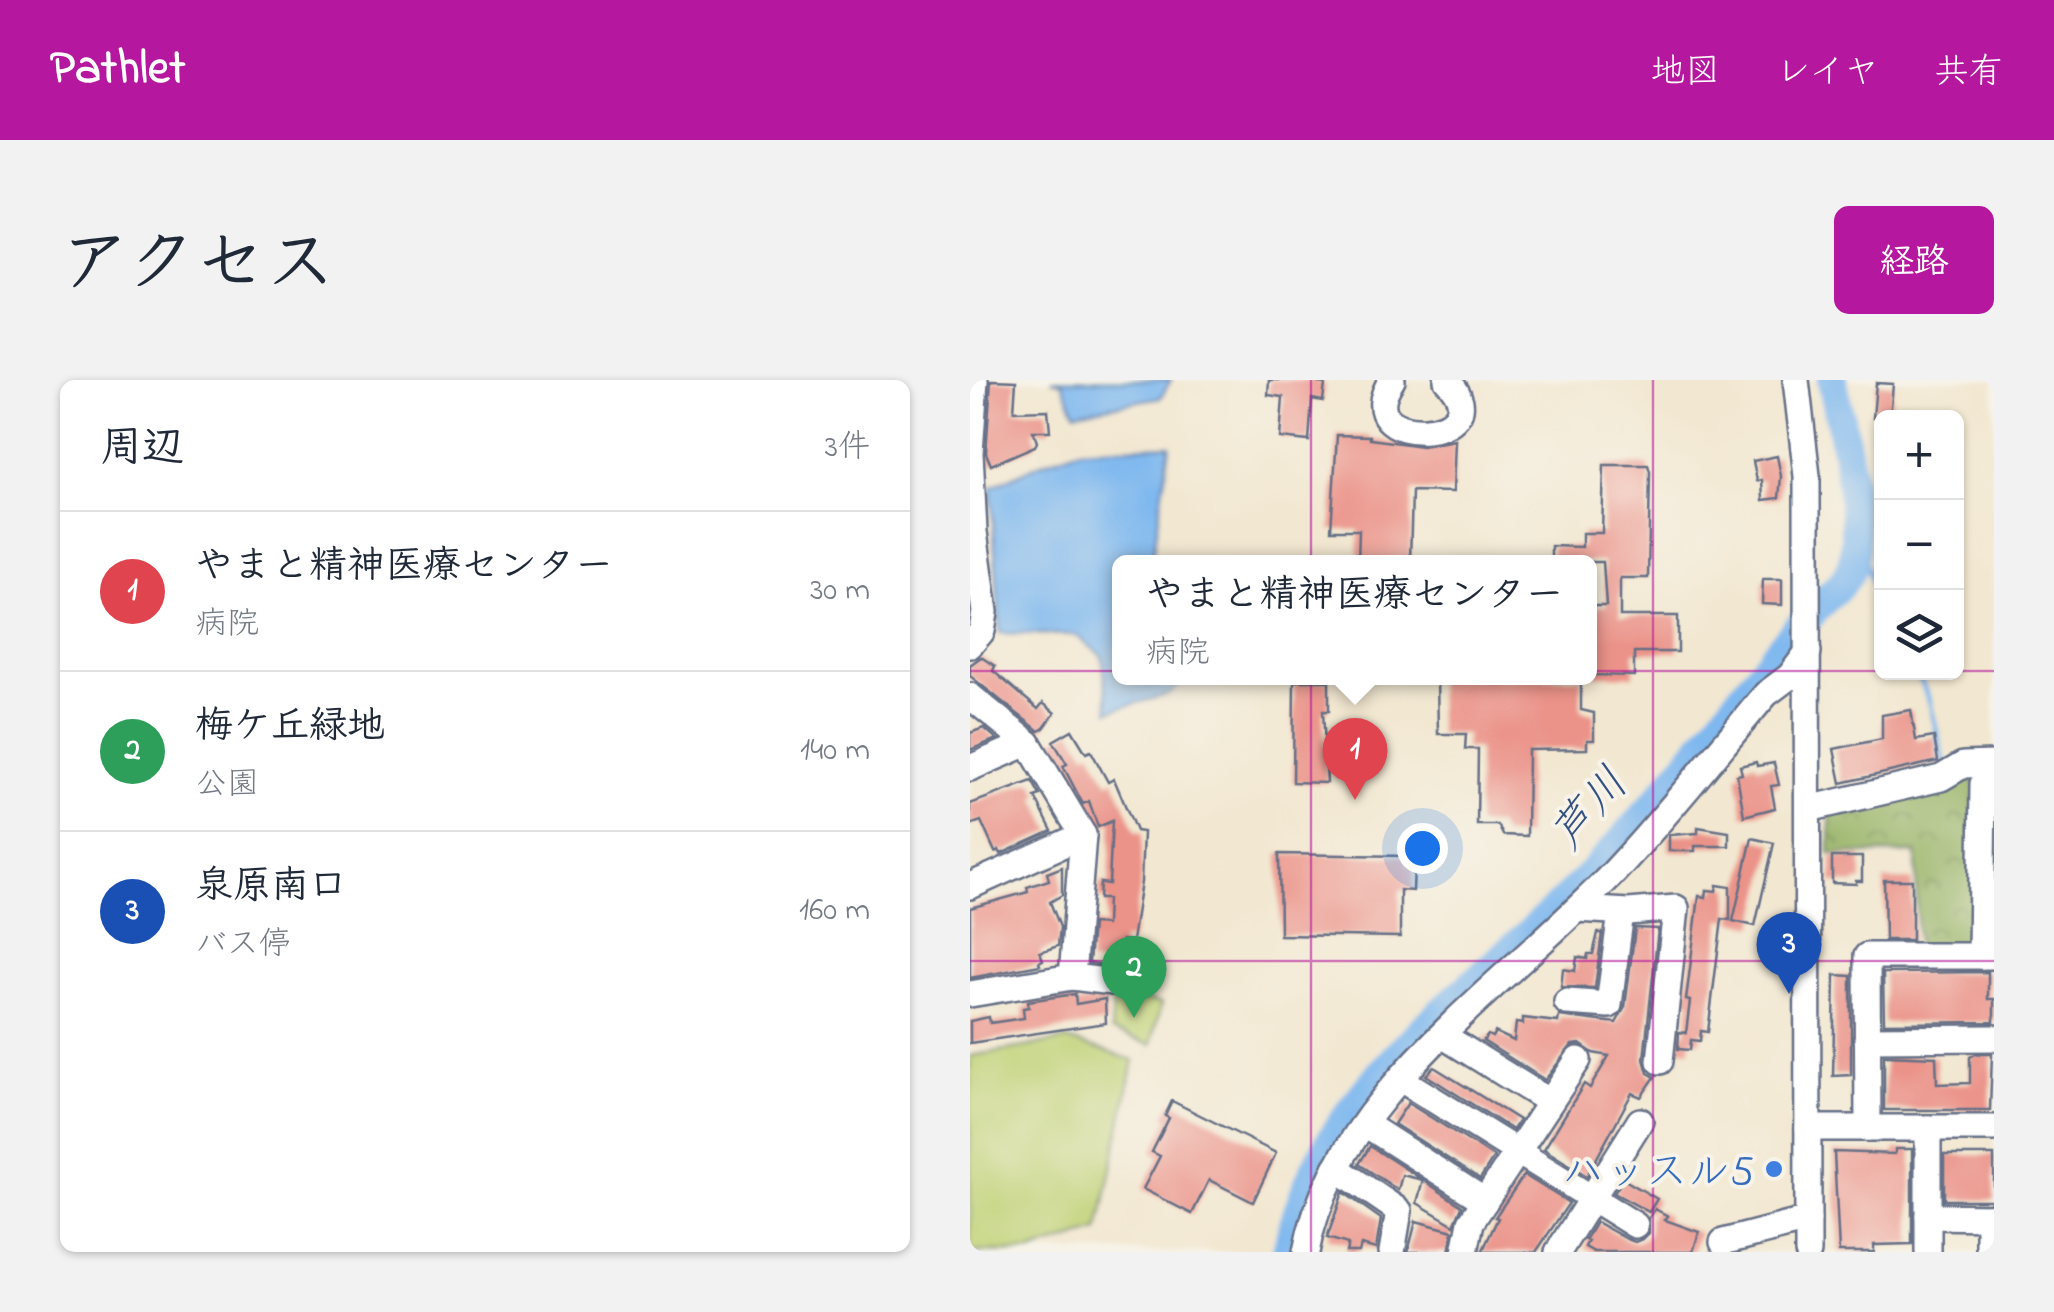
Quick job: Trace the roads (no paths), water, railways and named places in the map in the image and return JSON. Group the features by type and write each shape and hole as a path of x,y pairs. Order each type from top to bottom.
{"street":[{"path":"970,645 982,631 985,612 972,520 970,453 976,380"},
{"path":"1392,380 1382,394 1382,409 1388,420 1414,429 1453,424 1459,413 1459,398 1447,380"},
{"path":"1796,380 1807,476 1808,1252"},
{"path":"1306,1252 1315,1213 1336,1168 1402,1080 1442,1035 1614,872 1766,694 1790,676 1808,644"},
{"path":"970,696 1028,742 1083,835 1072,978"},
{"path":"970,768 1028,742"},
{"path":"1808,809 1952,771 1994,764"},
{"path":"1868,1128 1866,956 1988,956 1984,784 1994,783"},
{"path":"970,886 1083,835"},
{"path":"1577,909 1620,912 1676,908 1660,1061"},
{"path":"1567,1002 1609,1005 1620,912"},
{"path":"970,994 1072,978 1113,982"},
{"path":"1442,1035 1550,1102"},
{"path":"1867,1039 1994,1038"},
{"path":"1465,1252 1471,1222 1578,1060"},
{"path":"1402,1080 1635,1225"},
{"path":"1558,1252 1640,1121"},
{"path":"1366,1124 1485,1201"},
{"path":"1808,1128 1994,1128"},
{"path":"1928,1128 1928,1252"},
{"path":"1336,1168 1399,1211 1392,1252"},
{"path":"1928,1216 1992,1217 1989,1252"},
{"path":"1724,1242 1808,1220"}],"water":[{"path":"1051,380 1171,380 1161,397 1075,412 1062,382"},
{"path":"1170,445 1153,555 1112,555 1112,685 1179,685 1170,694 1109,711 1102,656 1076,635 1000,633 991,487 1080,449"}],"waterway":[{"name":"芦川","path":"1287,1252 1305,1192 1332,1138 1366,1090 1406,1045 1585,880 1659,797 1776,653 1846,578 1853,558 1854,508 1832,380"},
{"path":"1855,536 1875,590"},
{"path":"1920,680 1945,766"}],"place":[{"name":"やまと精神医療センター","path":"1355,800"},
{"name":"泉原南口","path":"1789,994"},
{"name":"梅ケ丘緑地","path":"1134,1018"},
{"name":"ハッスル5","path":"1774,1169"}]}
